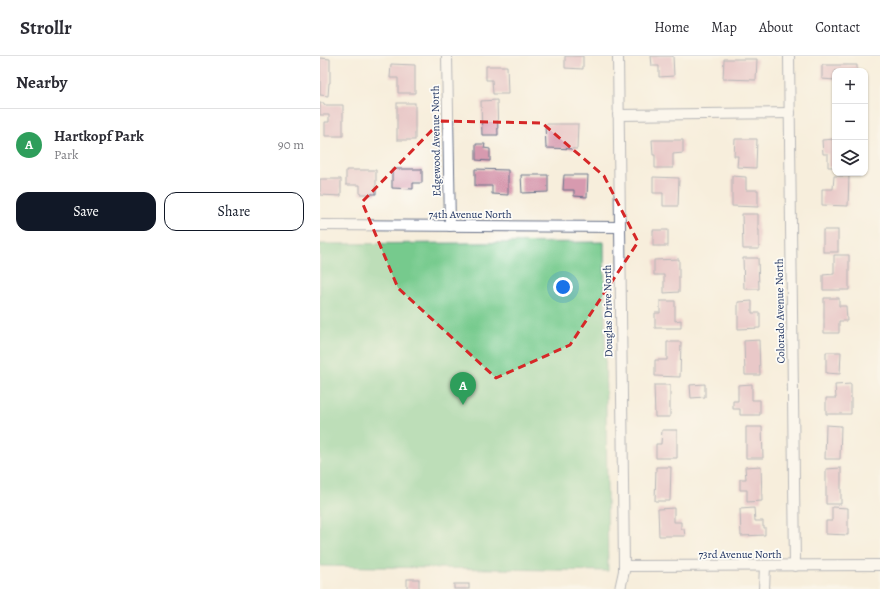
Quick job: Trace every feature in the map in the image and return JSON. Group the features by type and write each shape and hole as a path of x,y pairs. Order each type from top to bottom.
{"street":[{"name":"Edgewood Avenue North","path":"447,56 450,226"},
{"name":"Douglas Drive North","path":"618,56 624,566"},
{"name":"Colorado Avenue North","path":"789,56 795,566"},
{"path":"618,114 790,113"},
{"name":"74th Avenue North","path":"320,225 619,227"},
{"name":"73rd Avenue North","path":"624,566 880,565"},
{"path":"620,589 624,566"},
{"path":"764,589 765,566"}],"highlighted area":[{"path":"441,121 542,123 604,176 638,242 570,345 496,378 398,288 362,202"}],"green space":[{"path":"604,242 608,571 320,566 320,244"}],"building":[{"path":"565,56 583,56 583,69 565,68"},
{"path":"651,56 673,56 674,76 659,77 659,66 652,66"},
{"path":"320,58 330,59 330,83 328,96 320,95"},
{"path":"724,59 757,59 756,80 723,79"},
{"path":"391,64 415,65 415,93 398,93 398,78 390,78"},
{"path":"822,65 857,65 857,68 832,68 832,80 822,79"},
{"path":"486,66 507,66 508,94 493,94 492,80 486,80"},
{"path":"497,100 498,135 482,135 481,101"},
{"path":"320,103 324,103 324,105 343,105 343,136 325,136 325,122 329,122 329,115 320,115"},
{"path":"397,103 415,103 415,140 397,140"},
{"path":"545,124 578,124 577,149 546,148"},
{"path":"735,139 757,139 756,168 737,167 738,156 734,156"},
{"path":"832,139 832,167 828,167 828,154 823,154 822,140"},
{"path":"652,140 683,140 683,153 673,154 673,168 655,168 655,155 653,155"},
{"path":"476,144 485,144 484,148 490,149 490,161 476,160"},
{"path":"392,169 422,169 422,183 413,183 413,189 392,188"},
{"path":"475,169 508,170 508,195 492,194 492,186 475,186"},
{"path":"346,170 376,170 376,194 360,194 360,185 346,185"},
{"path":"521,175 548,175 548,192 522,193"},
{"path":"564,175 588,175 587,197 574,196 574,190 563,190"},
{"path":"732,176 746,177 746,190 758,190 758,207 732,206"},
{"path":"834,176 849,176 848,206 822,205 822,189 833,189"},
{"path":"653,177 679,178 678,206 663,206 663,193 653,193"},
{"path":"320,179 341,179 341,196 320,195"},
{"path":"742,214 758,214 759,249 743,249"},
{"path":"653,230 668,230 668,246 653,246"},
{"path":"823,230 838,230 838,252 823,252"},
{"path":"834,255 849,255 849,290 823,290 823,275 834,274"},
{"path":"743,258 758,258 759,289 744,289"},
{"path":"679,259 679,292 664,293 664,275 654,275 654,260"},
{"path":"824,298 839,298 839,306 846,306 847,321 839,321 839,333 824,333"},
{"path":"660,301 675,301 675,321 681,320 681,328 655,328 655,313 660,313"},
{"path":"752,301 752,313 760,313 760,328 738,329 738,302"},
{"path":"759,340 760,375 745,375 744,341"},
{"path":"667,342 681,342 680,377 655,376 655,360 667,360"},
{"path":"826,352 841,352 840,374 826,373"},
{"path":"705,384 705,397 691,398 690,385"},
{"path":"752,384 752,400 760,400 760,415 740,415 740,409 733,409 733,401 738,401 738,385"},
{"path":"851,384 851,414 826,414 826,398 836,398 835,385"},
{"path":"654,385 670,385 670,417 655,417"},
{"path":"826,425 841,426 840,459 825,459"},
{"path":"746,427 762,427 763,458 746,458"},
{"path":"662,430 677,430 677,458 656,458 656,444 661,444"},
{"path":"761,466 762,501 747,502 747,490 740,490 740,479 746,479 745,467"},
{"path":"656,467 671,467 670,501 655,501"},
{"path":"841,468 841,504 826,504 826,469"},
{"path":"832,507 848,508 848,535 826,534 826,521 832,521"},
{"path":"674,508 674,522 681,522 681,529 684,529 685,536 659,536 658,509"},
{"path":"754,508 755,521 763,521 765,535 741,536 740,509"},
{"path":"407,579 419,579 419,589 407,589"},
{"path":"454,584 469,584 469,589 454,589"}],"place":[{"name":"Hartkopf Park","path":"463,405"}]}
